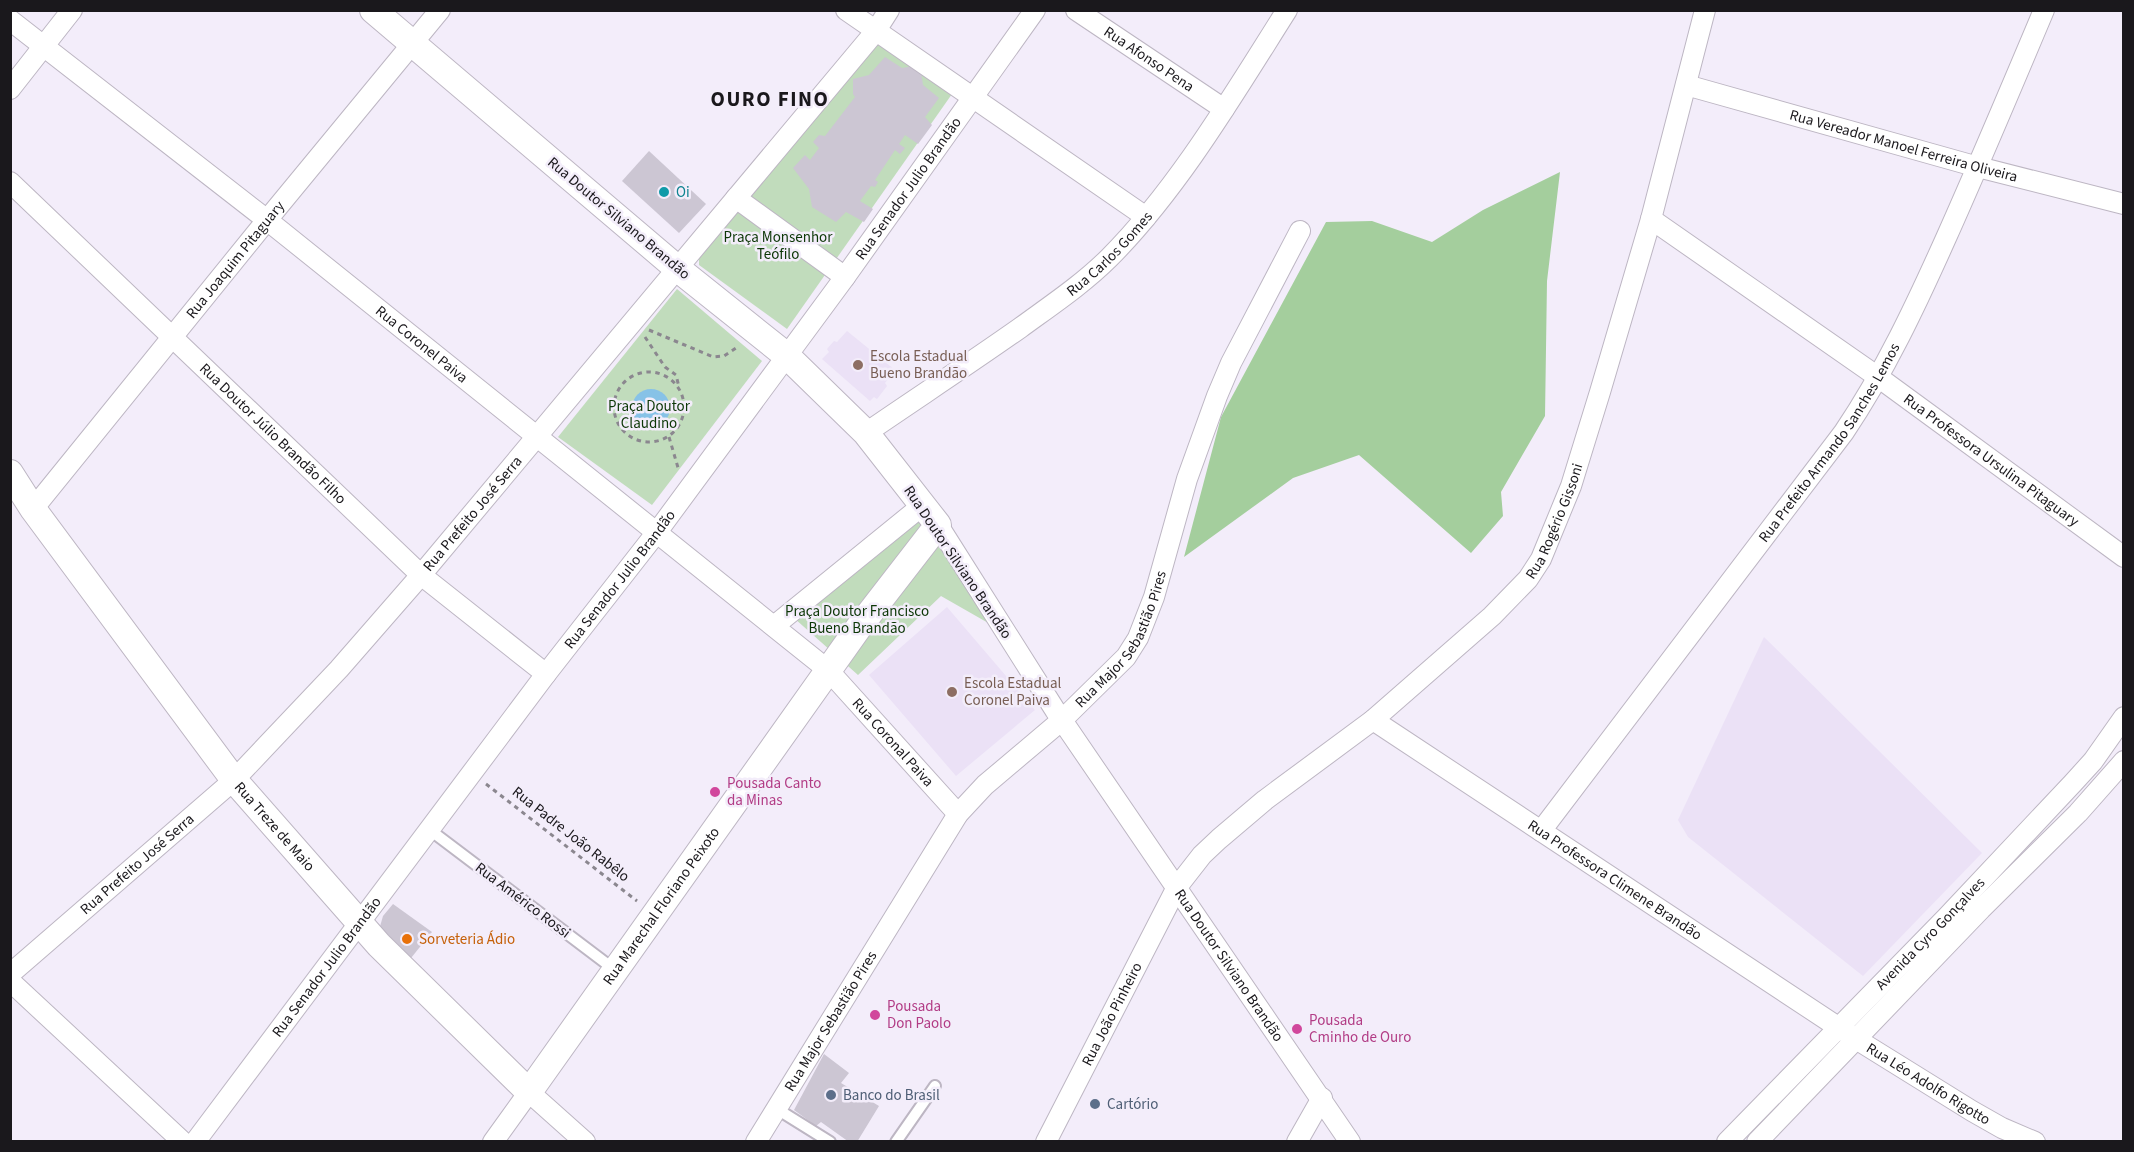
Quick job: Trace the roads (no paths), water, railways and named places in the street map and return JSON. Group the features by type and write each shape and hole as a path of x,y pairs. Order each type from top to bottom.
{"street":[{"path":"10,89 72,10"},
{"name":"Rua Doutor Silviano Brandão","path":"373,10 678,269 788,356 866,433 938,525 1062,720 1350,1142"},
{"name":"Rua Joaquim Pitaguary","path":"33,509 440,10"},
{"path":"846,10 874,32 1146,217"},
{"name":"Rua Prefeito José Serra","path":"10,974 234,780 339,669 633,323 874,32 889,10"},
{"name":"Rua Senador Julio Brandão","path":"195,1142 788,356 1035,10"},
{"name":"Rua Afonso Pena","path":"1076,10 1224,109"},
{"name":"Rua Carlos Gomes","path":"866,433 1048,308 1107,260 1146,217 1224,109 1287,10"},
{"name":"Rua Rogério Gissoni","path":"1177,887 1202,855 1219,838 1265,800 1373,720 1492,616 1528,579 1541,559 1571,486 1651,219 1705,10"},
{"name":"Rua Prefeito Armando Sanches Lemos","path":"1541,831 1844,432 1878,377 1925,283 1978,167 2044,10"},
{"name":"Rua Coronel Paiva","path":"10,20 267,220 828,670"},
{"name":"Rua Vereador Manoel Ferreira Oliveira","path":"1686,85 1978,167 2124,204"},
{"name":"Rua Doutor Júlio Brandão Filho","path":"10,182 421,575 546,674"},
{"path":"736,198 845,277"},
{"name":"Rua Professora Ursulina Pitaguary","path":"1651,219 1878,377 2124,557"},
{"name":"Rua Major Sebastião Pires","path":"756,1142 958,814 985,785 1062,720 1126,657 1138,638 1154,597 1187,479 1217,396 1231,363 1300,231"},
{"name":"Rua Treze de Maio","path":"10,473 33,509 234,780 359,923 529,1092 585,1142"},
{"path":"774,626 923,505"},
{"name":"Rua Marechal Floriano Peixoto","path":"493,1142 828,670 938,525"},
{"name":"Rua Coronal Paiva","path":"828,670 958,814"},
{"name":"Avenida Cyro Gonçalves","path":"1757,1142 1967,895 2092,761 2123,717"},
{"name":"Rua Professora Climene Brandão","path":"1373,720 1848,1033"},
{"name":"Avenida Cyro Gonçalves","path":"1727,1142 1981,909 2078,813 2124,761"},
{"name":"Rua João Pinheiro","path":"1046,1142 1177,887"},
{"path":"1967,895 1981,909"},
{"path":"10,981 183,1142"},
{"name":"Rua Léo Adolfo Rigotto","path":"1848,1033 1972,1111 2002,1128 2035,1142"},
{"path":"1297,1142 1322,1098"}],"lane":[{"name":"Rua Américo Rossi","path":"430,830 616,970"},
{"path":"896,1142 935,1086"},
{"path":"777,1109 830,1142"}],"water":[{"path":"651,389 664,395 670,408 664,421 651,427 638,421 632,408 638,395"}],"place":[{"name":"Oi","path":"664,192"},
{"name":"Escola Estadual Bueno Brandão","path":"858,365"},
{"name":"Escola Estadual Coronel Paiva","path":"952,692"},
{"name":"Pousada Canto da Minas","path":"715,792"},
{"name":"Sorveteria Ádio","path":"407,939"},
{"name":"Pousada Don Paolo","path":"875,1015"},
{"name":"Pousada Cminho de Ouro","path":"1297,1029"},
{"name":"Banco do Brasil","path":"831,1095"},
{"name":"Cartório","path":"1095,1104"}],"district":[{"name":"OURO FINO","path":"770,99"}],"park label":[{"name":"Praça Monsenhor Teófilo","path":"778,246"},
{"name":"Praça Doutor Claudino","path":"649,414"},
{"name":"Praça Doutor Francisco Bueno Brandão","path":"857,620"}]}
